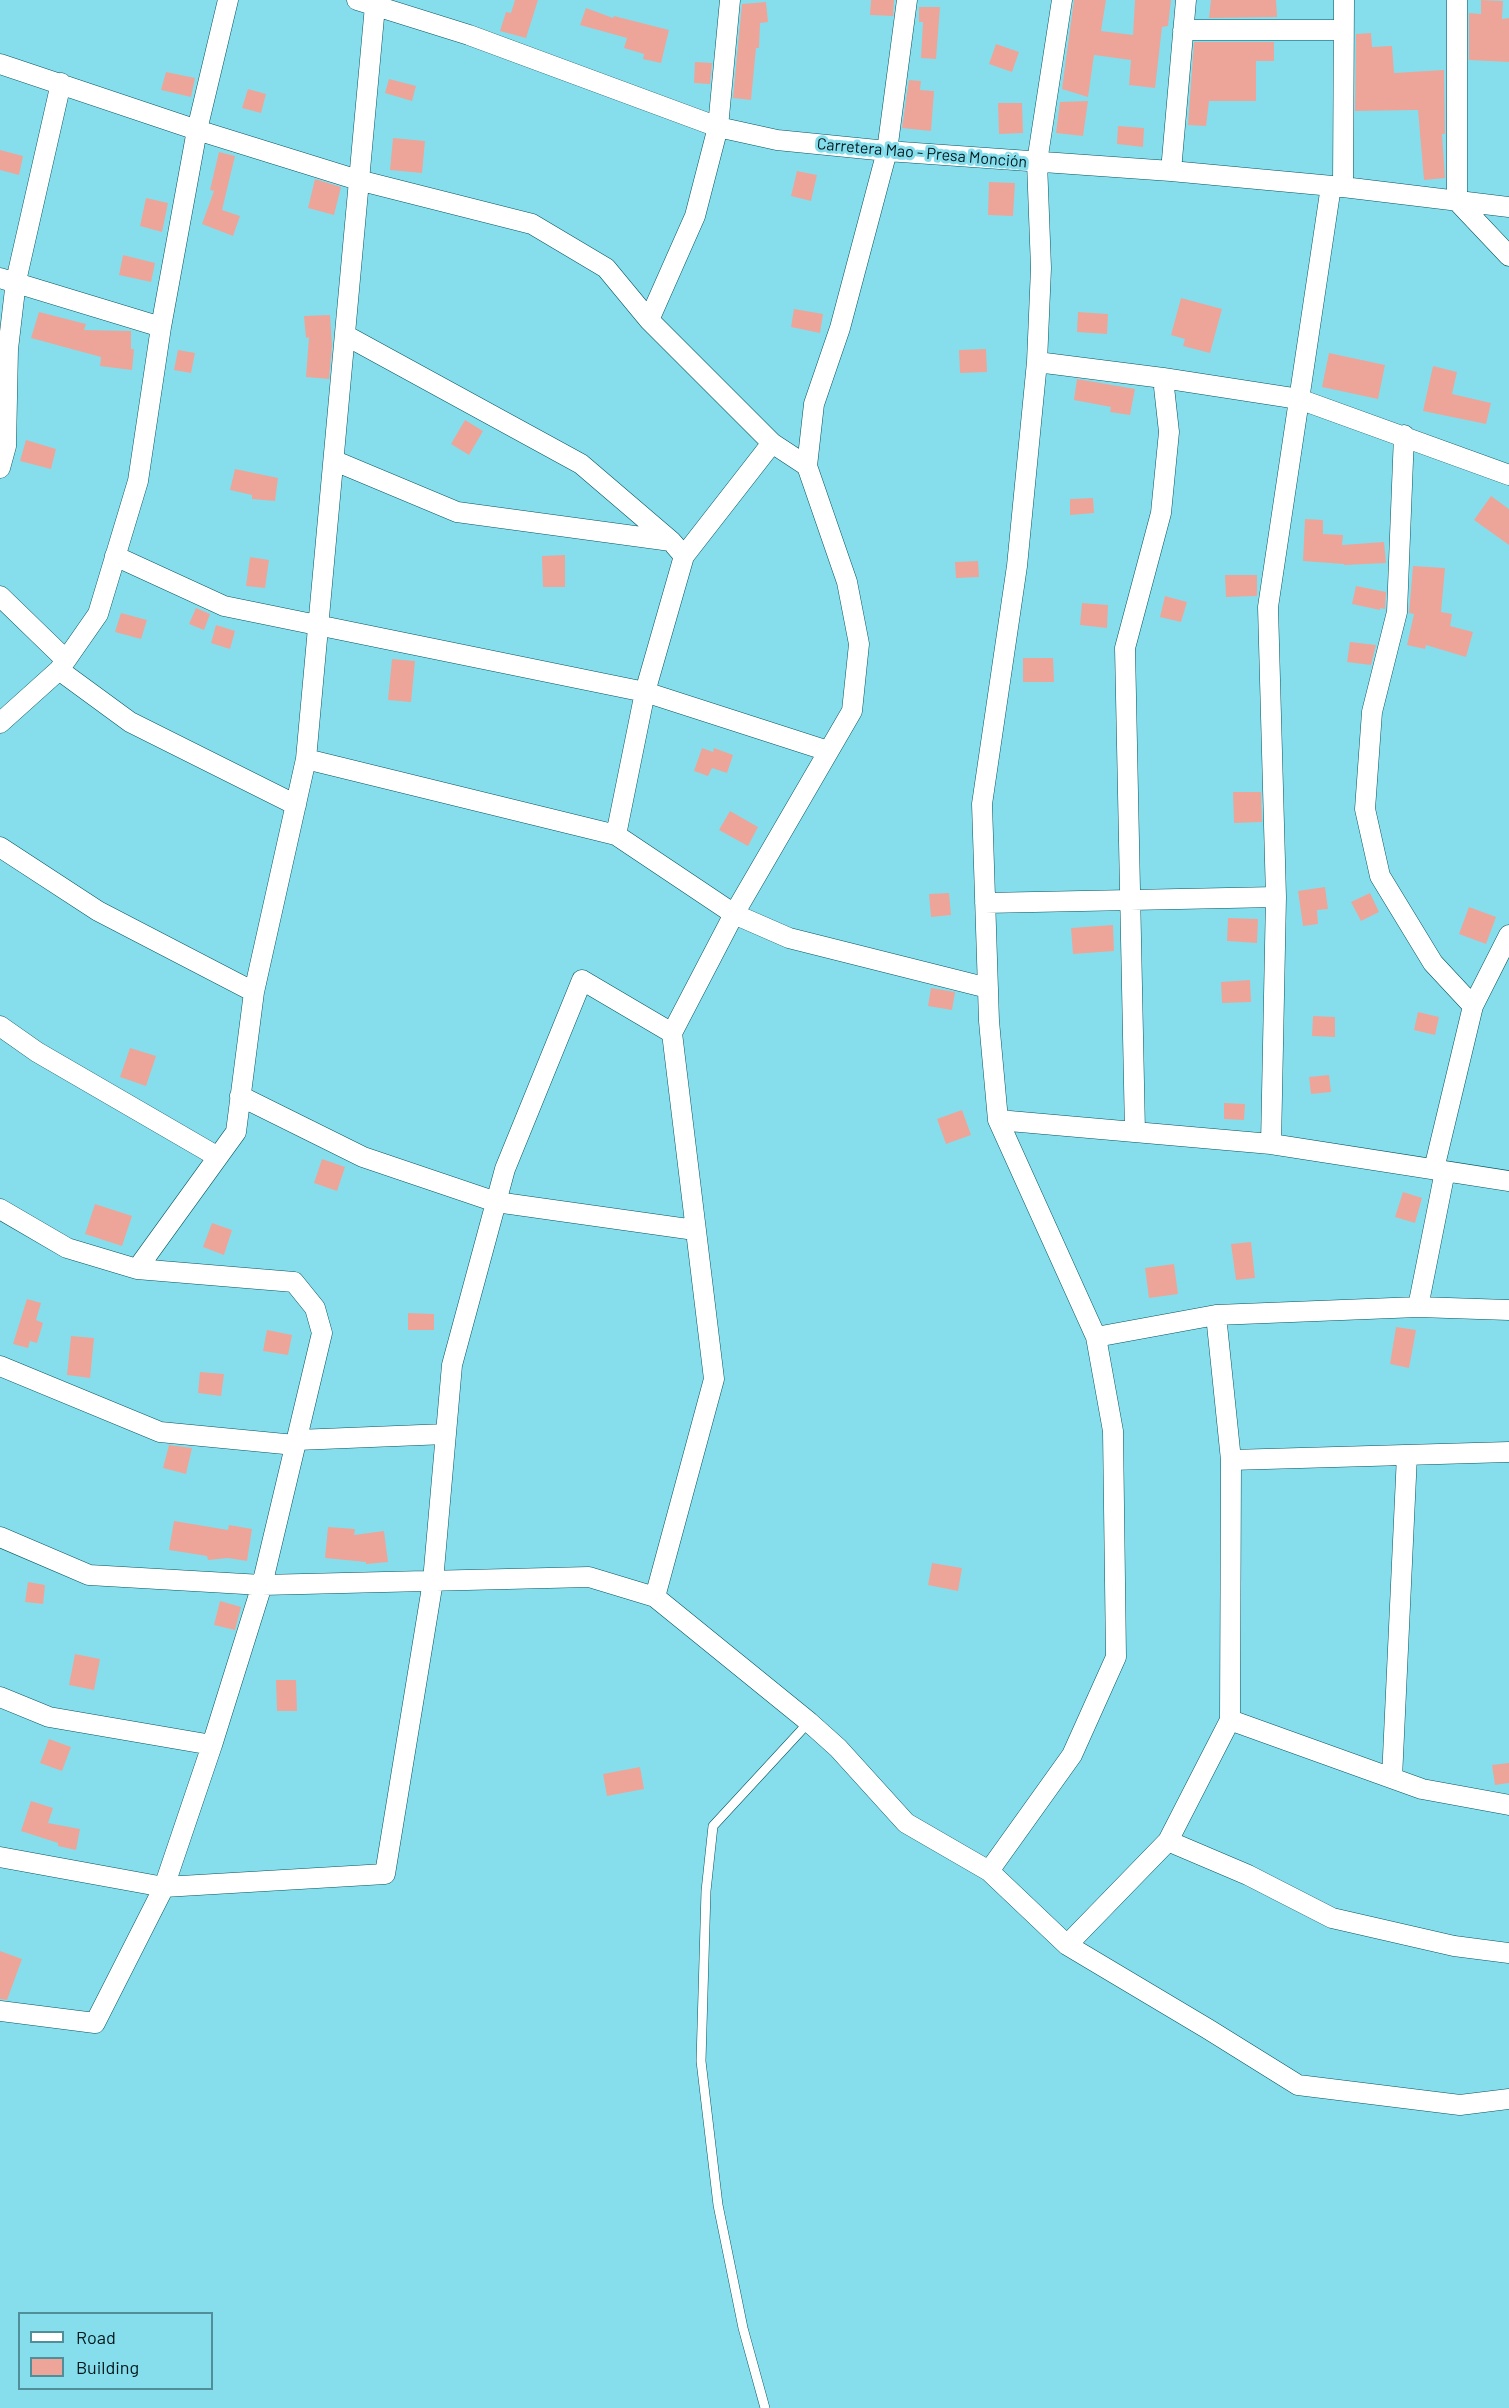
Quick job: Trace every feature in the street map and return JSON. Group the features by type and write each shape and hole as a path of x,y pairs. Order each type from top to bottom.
{"street":[{"path":"0,723 63,665 98,614 138,481 160,327 197,130 228,0"},
{"path":"650,320 695,216 718,127 730,0"},
{"path":"655,1597 714,1379 672,1033 734,914 852,711 859,644 847,582 807,466 814,404 840,328 887,151 907,0"},
{"path":"989,1871 1072,1755 1116,1658 1113,1431 1096,1337 998,1120 988,988 985,903 982,804 1017,566 1036,362 1041,268 1037,162 1062,0"},
{"path":"1171,171 1186,0"},
{"path":"1271,1144 1276,897 1268,607 1299,399 1337,187 1344,0"},
{"path":"1457,0 1457,201 1509,256"},
{"path":"137,1269 236,1132 254,992 306,759 335,461 358,180 366,3"},
{"name":"Carretera Mao - Presa Monción","path":"366,3 469,34 718,127 777,140 887,151 1171,171 1509,207"},
{"path":"1183,30 1342,30"},
{"path":"0,64 197,130 358,180 532,224 606,268 650,320 772,443 807,466"},
{"path":"0,468 6,446 8,280 61,83"},
{"path":"8,280 160,327"},
{"path":"345,335 582,464 678,549"},
{"path":"1036,362 1163,378 1299,399 1404,435 1509,475"},
{"path":"1135,1132 1125,648 1161,513 1169,432 1163,378"},
{"path":"1404,435 1397,612 1372,712 1365,809 1380,876 1433,963 1473,1006"},
{"path":"616,835 645,692 678,549 772,443"},
{"path":"335,461 458,512 678,549"},
{"path":"115,556 224,606 645,692 828,751"},
{"path":"0,596 63,665 130,722 296,805"},
{"path":"306,759 616,835 734,914 789,938 988,988"},
{"path":"0,848 98,911 254,992"},
{"path":"985,903 1276,897"},
{"path":"1418,1307 1439,1170 1473,1006 1509,935"},
{"path":"0,1857 164,1887 386,1874 433,1581 452,1365 505,1169 582,980 672,1033"},
{"path":"0,1026 38,1052 218,1157"},
{"path":"240,1096 363,1157 496,1202 695,1230"},
{"path":"998,1120 1271,1144 1509,1181"},
{"path":"0,1209 67,1248 137,1269 294,1282 315,1308 322,1333 262,1586 164,1887 95,2023 0,2011"},
{"path":"1096,1337 1216,1315 1418,1307 1509,1310"},
{"path":"1067,1945 1168,1841 1230,1720 1231,1460 1216,1315"},
{"path":"0,1366 160,1432 296,1443 446,1434"},
{"path":"1231,1460 1509,1452"},
{"path":"1392,1778 1407,1455"},
{"path":"0,1537 89,1575 262,1586 589,1577 655,1597 838,1748 906,1823 989,1871 1067,1945 1208,2028 1298,2085 1460,2105 1509,2099"},
{"path":"0,1697 49,1717 212,1745"},
{"path":"1230,1720 1422,1789 1509,1805"},
{"path":"1168,1841 1248,1875 1332,1918 1454,1946 1509,1953"}],"lane":[{"path":"765,2408 743,2328 718,2205 701,2061 705,1891 713,1826 809,1722"}],"building":[{"path":"515,0 538,0 526,38 500,31 506,12 511,13"},
{"path":"871,0 894,0 893,16 870,15"},
{"path":"1074,0 1106,0 1101,31 1133,35 1135,0 1171,0 1168,26 1162,27 1155,88 1129,85 1131,60 1094,55 1088,97 1062,89"},
{"path":"1211,0 1276,0 1277,17 1209,18"},
{"path":"1481,0 1503,1 1502,19 1509,18 1509,62 1469,60 1469,13 1481,14"},
{"path":"766,2 768,22 760,23 759,48 756,48 751,100 733,98 742,4"},
{"path":"919,7 940,7 936,59 921,58 923,22 919,22"},
{"path":"586,8 613,18 614,16 669,30 661,63 643,59 644,54 624,48 627,38 580,25"},
{"path":"1371,33 1372,47 1392,46 1394,73 1444,70 1445,134 1442,134 1445,178 1424,180 1418,110 1355,111 1356,34"},
{"path":"1194,42 1274,42 1274,61 1256,61 1256,101 1209,101 1206,126 1188,125"},
{"path":"996,44 1019,52 1012,72 989,64"},
{"path":"695,62 712,63 710,84 694,83"},
{"path":"166,72 195,78 191,97 161,90"},
{"path":"389,79 416,86 412,101 385,93"},
{"path":"909,80 921,81 920,90 934,91 931,131 902,128"},
{"path":"248,89 266,94 261,113 242,108"},
{"path":"1088,101 1083,136 1056,133 1060,102"},
{"path":"998,103 1022,103 1023,133 999,134"},
{"path":"1118,126 1144,128 1143,147 1117,144"},
{"path":"393,138 425,141 422,173 390,170"},
{"path":"0,150 23,156 19,175 0,170"},
{"path":"219,152 235,156 222,210 240,216 233,236 202,224 214,191 210,190"},
{"path":"797,171 817,175 811,201 791,196"},
{"path":"315,179 341,187 334,215 308,208"},
{"path":"989,182 1015,183 1013,216 988,215"},
{"path":"146,198 168,203 162,232 140,226"},
{"path":"123,255 155,263 151,282 119,275"},
{"path":"1181,298 1222,309 1210,353 1183,346 1185,339 1171,335"},
{"path":"794,309 823,314 820,333 791,327"},
{"path":"39,312 86,324 84,330 131,331 131,349 134,349 132,370 100,366 101,357 31,338"},
{"path":"1078,312 1108,314 1107,334 1077,332"},
{"path":"330,315 332,346 329,379 306,377 309,337 306,338 304,316"},
{"path":"986,349 987,372 960,373 959,350"},
{"path":"178,350 195,353 191,373 174,370"},
{"path":"1329,353 1385,365 1378,399 1322,387"},
{"path":"1433,366 1457,372 1452,394 1491,403 1486,424 1423,411"},
{"path":"1077,379 1135,389 1130,415 1110,412 1111,407 1074,400"},
{"path":"465,420 483,431 469,455 451,444"},
{"path":"26,440 56,449 51,469 20,461"},
{"path":"235,469 278,478 275,501 252,499 252,495 230,490"},
{"path":"1491,496 1509,509 1509,545 1474,520"},
{"path":"1093,498 1094,513 1070,515 1070,499"},
{"path":"1305,519 1323,520 1323,534 1343,535 1342,545 1384,542 1386,563 1344,565 1303,561"},
{"path":"565,555 565,587 543,587 542,556"},
{"path":"250,557 269,560 265,588 246,586"},
{"path":"978,561 979,577 956,578 955,562"},
{"path":"1413,566 1445,568 1441,612 1452,614 1450,626 1473,632 1466,657 1426,645 1425,649 1407,645 1414,614 1409,613"},
{"path":"1225,575 1257,575 1257,596 1226,597"},
{"path":"1356,586 1386,592 1385,609 1352,604"},
{"path":"1165,596 1187,602 1181,622 1160,617"},
{"path":"1082,603 1108,605 1107,628 1080,625"},
{"path":"196,608 210,614 204,630 189,624"},
{"path":"121,613 147,620 141,639 115,632"},
{"path":"216,625 235,631 230,649 211,643"},
{"path":"1350,642 1376,645 1371,665 1347,662"},
{"path":"1023,658 1053,658 1054,682 1023,682"},
{"path":"392,659 415,661 411,702 388,700"},
{"path":"702,748 713,752 714,748 733,755 727,773 712,768 708,776 694,771"},
{"path":"1233,792 1261,792 1262,822 1234,823"},
{"path":"730,811 758,827 748,846 719,830"},
{"path":"1325,887 1328,909 1317,910 1318,924 1303,926 1298,891"},
{"path":"949,893 951,915 931,917 929,894"},
{"path":"1370,893 1379,912 1361,921 1351,902"},
{"path":"1469,907 1496,917 1486,944 1459,934"},
{"path":"1228,918 1258,919 1257,943 1227,941"},
{"path":"1113,925 1114,951 1073,954 1071,928"},
{"path":"1250,980 1251,1002 1222,1003 1221,982"},
{"path":"931,988 955,992 952,1010 928,1006"},
{"path":"1418,1012 1439,1017 1435,1035 1414,1030"},
{"path":"1313,1016 1335,1017 1335,1037 1312,1036"},
{"path":"130,1048 156,1056 146,1086 120,1077"},
{"path":"1329,1075 1331,1092 1311,1094 1309,1077"},
{"path":"1224,1103 1245,1104 1244,1120 1224,1119"},
{"path":"962,1110 971,1135 946,1144 937,1119"},
{"path":"322,1159 345,1167 337,1191 314,1183"},
{"path":"1403,1192 1422,1198 1415,1223 1395,1217"},
{"path":"95,1204 132,1216 122,1246 85,1234"},
{"path":"212,1223 232,1230 224,1255 203,1247"},
{"path":"1251,1242 1255,1278 1236,1280 1231,1244"},
{"path":"1174,1264 1178,1294 1149,1298 1145,1268"},
{"path":"27,1299 41,1303 36,1320 43,1323 37,1343 30,1341 28,1348 13,1344"},
{"path":"408,1313 434,1314 434,1330 408,1330"},
{"path":"1396,1327 1416,1330 1409,1368 1390,1364"},
{"path":"267,1330 292,1335 288,1355 263,1351"},
{"path":"71,1336 94,1338 90,1378 67,1375"},
{"path":"200,1372 224,1374 221,1396 198,1393"},
{"path":"169,1445 192,1448 186,1474 163,1468"},
{"path":"174,1521 228,1530 229,1525 252,1529 247,1561 228,1558 208,1560 207,1556 169,1550"},
{"path":"328,1527 355,1529 354,1535 384,1531 388,1562 366,1564 366,1562 325,1558"},
{"path":"932,1563 962,1568 958,1591 928,1585"},
{"path":"28,1582 45,1585 43,1604 25,1602"},
{"path":"220,1601 241,1607 235,1630 214,1625"},
{"path":"75,1654 100,1659 94,1690 69,1685"},
{"path":"276,1680 296,1680 297,1711 277,1711"},
{"path":"49,1739 71,1747 62,1771 40,1763"},
{"path":"1509,1763 1509,1783 1495,1785 1492,1765"},
{"path":"640,1767 644,1789 607,1796 603,1774"},
{"path":"31,1801 53,1808 48,1823 80,1829 76,1850 58,1846 58,1843 21,1831"},
{"path":"0,1951 22,1959 7,2000 0,1999"}]}
